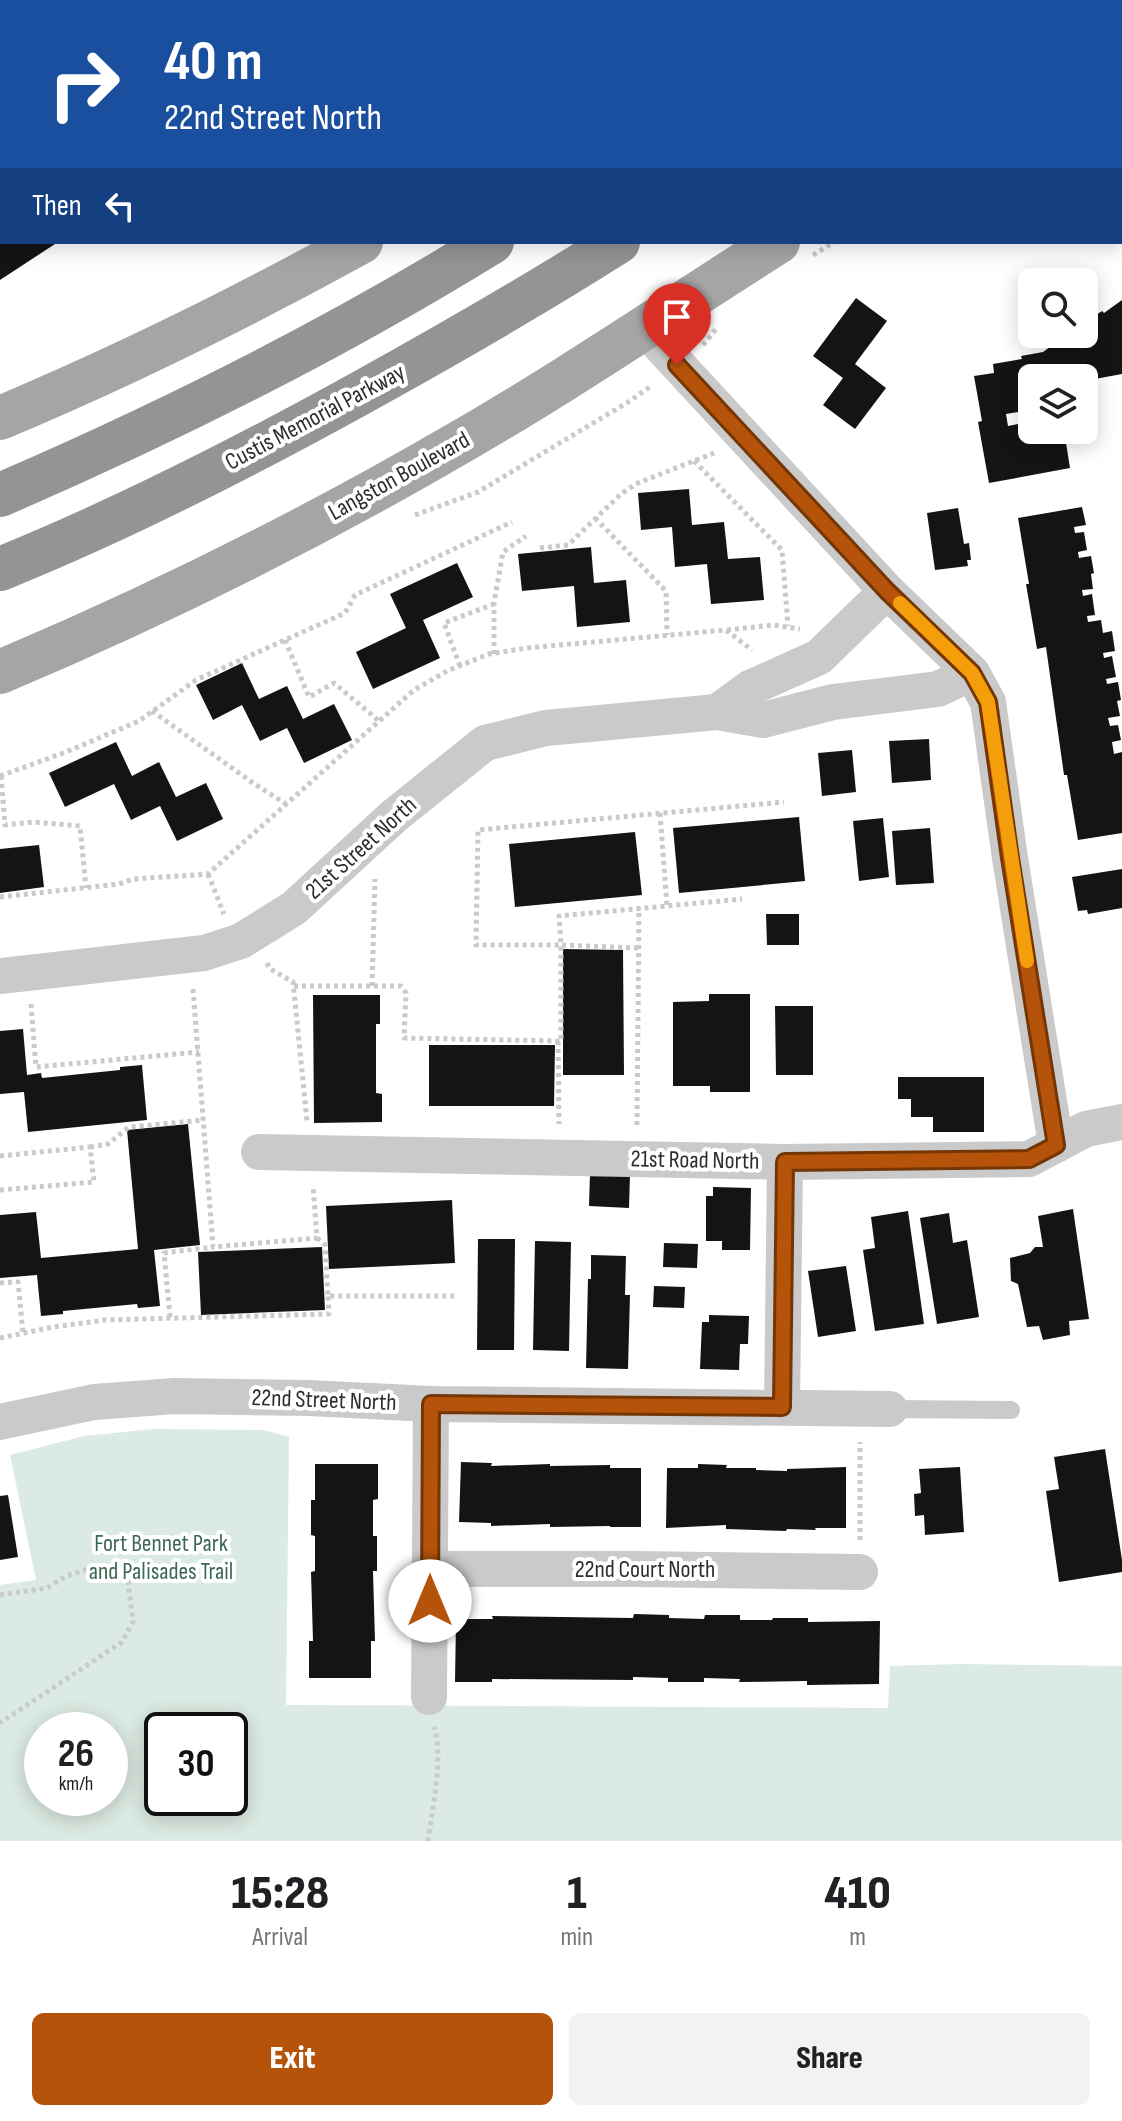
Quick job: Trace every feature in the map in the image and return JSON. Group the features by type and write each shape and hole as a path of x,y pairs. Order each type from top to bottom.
{"highway":[{"path":"0,495 165,420 263,371 489,244"},
{"name":"Custis Memorial Parkway","path":"0,569 243,457 451,343 615,244"}],"main road":[{"path":"0,418 148,353 357,244"},
{"name":"Langston Boulevard","path":"0,672 234,564 350,505 548,389 775,244"}],"street":[{"path":"643,327 887,591 972,673 988,702 1056,1145"},
{"path":"717,712 750,688 819,657 887,591"},
{"name":"21st Street North","path":"0,976 204,953 241,941 294,908 394,816 485,743 546,728 717,712 763,720 833,702 938,689 972,673"},
{"name":"21st Road North","path":"259,1152 785,1162 1029,1159 1086,1129 1122,1122"},
{"path":"782,1407 785,1162"},
{"name":"22nd Street North","path":"0,1422 94,1402 175,1396 431,1404 890,1409"},
{"path":"429,1697 431,1404"},
{"name":"22nd Court North","path":"430,1569 860,1572"}],"lane":[{"path":"890,1409 1011,1410"}],"path":[{"path":"540,548 568,545 622,493 638,483 717,452"},
{"path":"694,461 782,550 788,626"},
{"path":"727,493 734,485"},
{"path":"595,518 666,591 667,635"},
{"path":"86,888 80,826 33,822 5,825 0,776 139,721 196,680 345,613 355,595 512,522"},
{"path":"494,654 494,603 503,552 526,536"},
{"path":"460,666 444,623 494,603"},
{"path":"0,897 119,884 133,879 208,874 414,690 460,666 494,654 527,648 773,625 813,632"},
{"path":"726,630 755,653"},
{"path":"285,640 309,697 334,683 379,721"},
{"path":"152,711 286,804"},
{"path":"638,948 476,945 478,830 784,802"},
{"path":"660,813 667,906"},
{"path":"208,874 225,914"},
{"path":"372,986 375,876"},
{"path":"559,1129 559,916 742,899"},
{"path":"637,1130 639,908"},
{"path":"267,963 269,968 293,982 294,986 308,1134"},
{"path":"294,986 401,986 406,993 404,1038 558,1041"},
{"path":"31,1003 36,1067 199,1052"},
{"path":"0,1156 108,1144 129,1127 204,1120"},
{"path":"0,1190 94,1182 90,1147"},
{"path":"0,1338 105,1320 329,1314 325,1245 317,1238"},
{"path":"170,1318 164,1253 213,1247"},
{"path":"0,1283 18,1282 23,1333"},
{"path":"328,1296 458,1296"},
{"path":"860,1441 860,1572"},
{"path":"0,1595 47,1588 66,1576 87,1569 113,1571 128,1581 133,1622 122,1642 0,1723"},
{"path":"428,1841 438,1738 429,1715 429,1697"}],"green space":[{"name":"Fort Bennet Park and Palisades Trail","path":"154,1429 264,1430 289,1437 286,1705 888,1708 890,1666 1122,1666 1122,1841 0,1841 0,1585 36,1580 10,1455 84,1436"}],"building":[{"path":"0,244 55,244 0,280"},
{"path":"856,298 887,321 855,364 886,388 855,429 823,405 843,378 813,356"},
{"path":"1122,300 1122,374 1098,378 1098,364 1018,364 1018,412 1006,414 1008,426 1018,424 1018,444 1066,444 1070,468 989,483 978,422 982,421 974,376 994,373 993,364 1022,359 1021,356 1049,348 1098,348 1098,314"},
{"path":"689,489 692,525 724,522 728,559 760,557 764,600 711,604 707,564 675,567 672,527 641,530 638,493"},
{"path":"1082,507 1086,525 1074,527 1075,533 1084,532 1087,550 1078,552 1079,558 1091,556 1094,573 1091,574 1093,589 1082,590 1083,596 1092,594 1095,615 1087,616 1088,622 1101,620 1103,633 1112,631 1115,651 1103,653 1104,658 1112,656 1116,677 1106,679 1107,684 1118,682 1121,700 1117,701 1120,716 1108,718 1110,726 1118,725 1121,740 1112,742 1114,754 1122,752 1122,833 1078,840 1067,775 1064,775 1046,647 1037,649 1018,518"},
{"path":"958,508 964,544 969,543 971,560 967,560 968,566 935,570 927,513"},
{"path":"591,547 594,583 626,580 630,622 577,627 574,586 522,591 518,554"},
{"path":"457,563 473,597 423,620 440,658 373,689 356,652 406,628 390,594"},
{"path":"242,663 259,699 287,686 303,719 334,704 352,740 304,763 287,728 260,741 242,705 213,720 196,685"},
{"path":"929,739 931,780 892,783 889,741"},
{"path":"116,742 132,776 159,762 176,797 206,783 223,819 177,841 160,806 131,820 114,784 65,807 49,773"},
{"path":"852,750 856,792 822,796 818,753"},
{"path":"799,817 805,881 679,893 673,828"},
{"path":"883,818 889,877 859,881 853,821"},
{"path":"930,828 934,883 896,885 892,831"},
{"path":"635,832 642,895 515,907 509,844"},
{"path":"39,845 44,887 0,893 0,849"},
{"path":"1122,869 1122,908 1088,914 1087,910 1078,911 1072,877"},
{"path":"766,914 799,914 799,945 767,945"},
{"path":"563,949 623,950 624,1075 563,1075"},
{"path":"709,994 750,994 750,1092 710,1092 710,1086 673,1086 673,1002 709,1001"},
{"path":"313,995 380,995 380,1024 376,1024 376,1093 382,1094 382,1122 314,1123"},
{"path":"775,1006 813,1006 813,1075 776,1075"},
{"path":"23,1029 27,1075 41,1073 42,1078 142,1065 147,1120 28,1132 24,1092 0,1094 0,1031"},
{"path":"429,1045 555,1045 554,1106 429,1106"},
{"path":"898,1077 984,1077 984,1132 933,1132 933,1117 911,1117 911,1099 898,1099"},
{"path":"188,1124 200,1245 154,1250 160,1306 138,1308 137,1304 41,1316 37,1275 0,1278 0,1215 36,1212 41,1258 138,1249 127,1130"},
{"path":"590,1173 630,1174 629,1208 589,1206"},
{"path":"713,1187 751,1188 750,1250 722,1250 722,1241 706,1241 706,1196 713,1196"},
{"path":"452,1200 455,1263 329,1269 326,1206"},
{"path":"1073,1209 1089,1319 1069,1321 1070,1335 1043,1340 1039,1326 1027,1327 1018,1284 1011,1281 1010,1258 1030,1253 1035,1247 1043,1247 1038,1216"},
{"path":"908,1211 924,1324 875,1331 863,1250 875,1248 871,1217"},
{"path":"949,1213 953,1243 967,1240 979,1317 937,1324 920,1218"},
{"path":"478,1239 515,1239 514,1350 477,1350"},
{"path":"535,1241 571,1242 569,1351 533,1350"},
{"path":"664,1243 698,1244 697,1268 663,1267"},
{"path":"322,1247 325,1310 201,1315 198,1252"},
{"path":"591,1255 626,1256 625,1295 630,1295 628,1369 586,1368"},
{"path":"846,1266 856,1331 818,1337 808,1271"},
{"path":"654,1286 685,1287 684,1308 653,1307"},
{"path":"709,1315 749,1316 748,1344 740,1344 739,1370 700,1369 702,1322 709,1322"},
{"path":"1105,1449 1122,1572 1059,1582 1046,1491 1059,1489 1054,1457"},
{"path":"461,1462 492,1463 491,1466 550,1464 641,1468 641,1527 491,1526 491,1523 459,1522"},
{"path":"315,1464 378,1464 378,1499 373,1500 377,1571 373,1571 375,1641 371,1641 371,1678 309,1678 309,1641 313,1641 311,1572 315,1571 311,1500 315,1500"},
{"path":"698,1464 787,1471 846,1467 846,1528 786,1531 726,1529 726,1525 666,1528 667,1468 698,1468"},
{"path":"960,1467 964,1532 925,1535 924,1515 915,1516 914,1494 921,1493 919,1469"},
{"path":"8,1495 18,1557 0,1560 0,1496"},
{"path":"634,1614 704,1619 705,1615 740,1615 740,1620 808,1618 808,1622 880,1621 879,1684 807,1685 807,1681 739,1682 740,1679 704,1678 704,1682 668,1682 668,1678 633,1677 633,1680 492,1679 492,1682 455,1682 456,1619 493,1619 492,1616 633,1618"}],"slow traffic":[{"path":"900,603 972,673 988,702 1027,961"}],"route":[{"path":"430,1601 431,1404 782,1407 785,1162 1029,1159 1056,1145 988,702 972,673 887,591 677,365"}]}
